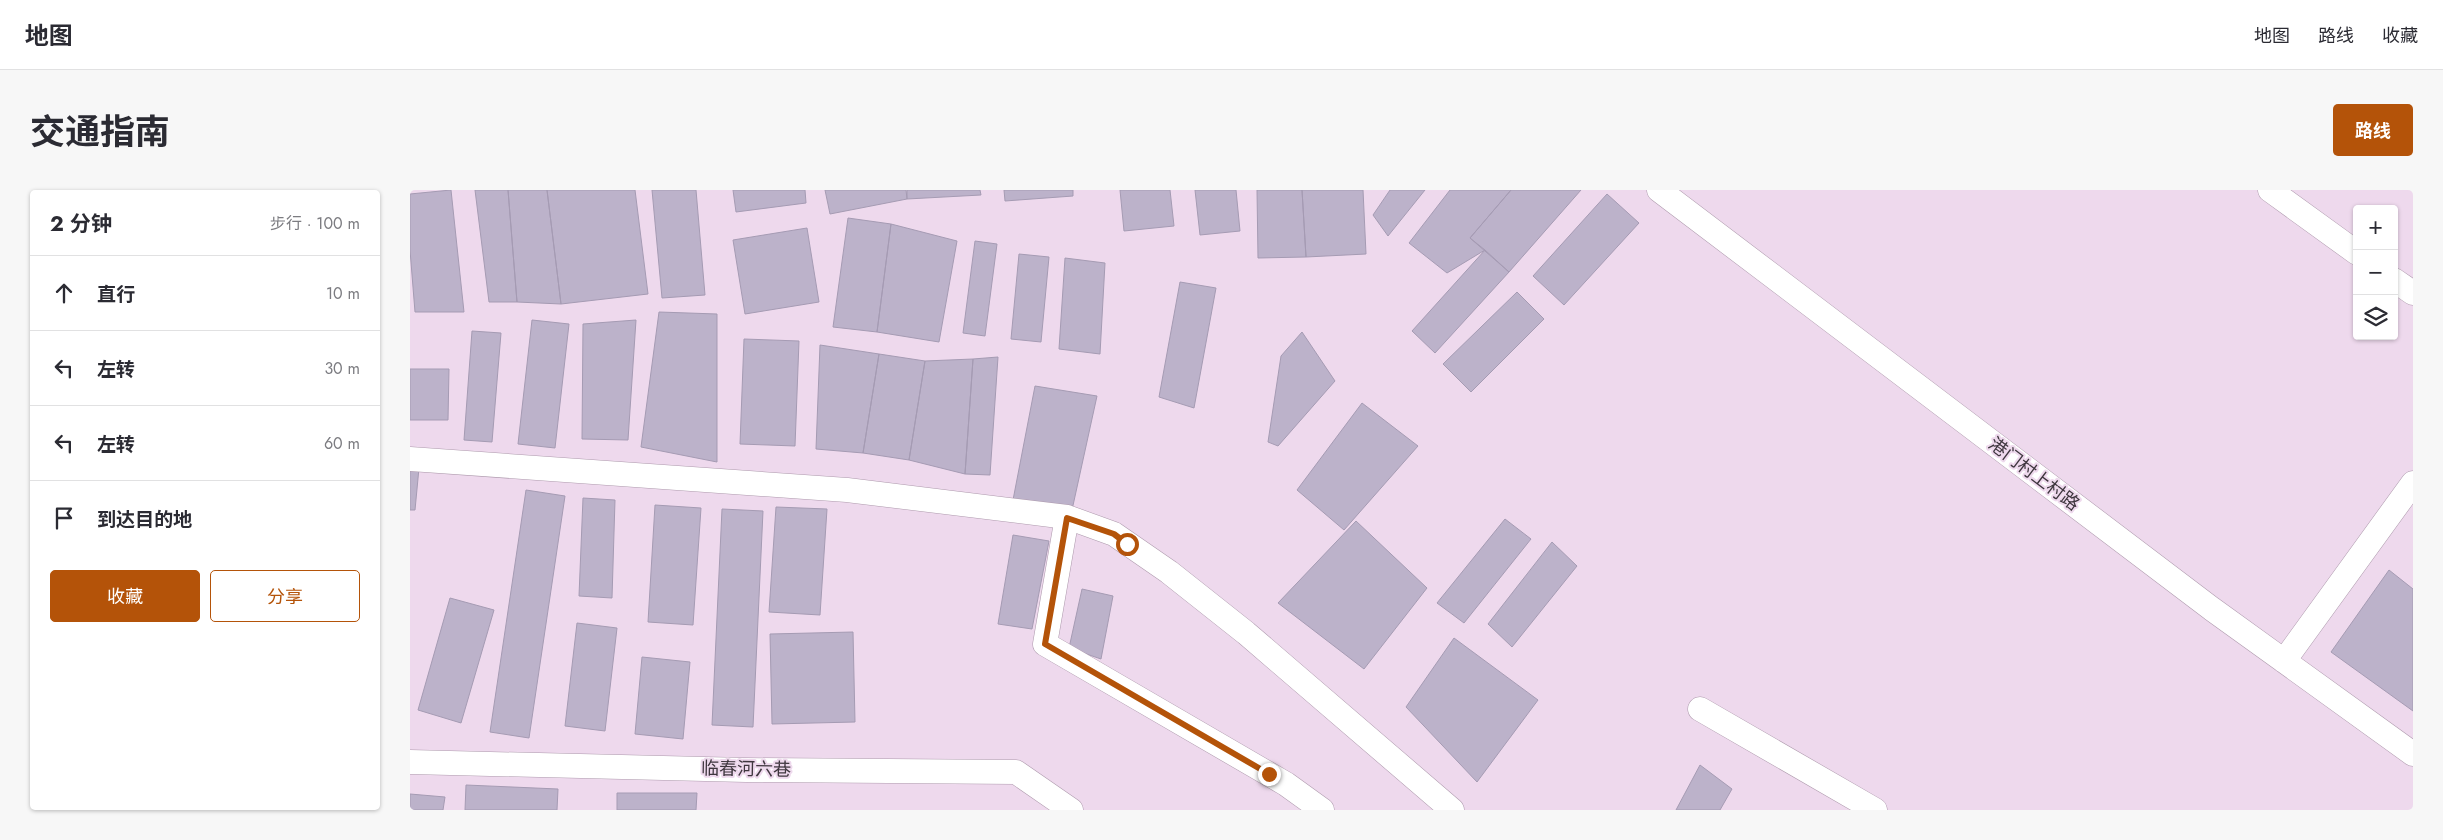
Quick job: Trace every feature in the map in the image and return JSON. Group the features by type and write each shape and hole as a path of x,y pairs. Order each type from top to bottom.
{"street":[{"name":"港门村上村路","path":"1659,190 2212,610 2413,754"},
{"path":"2270,190 2354,250"},
{"path":"2398,283 2413,293"},
{"path":"410,459 847,490 1067,518 1114,534 1169,572 1246,634 1452,810"},
{"path":"2284,661 2413,483"},
{"path":"1067,518 1045,644 1286,784 1322,810"},
{"path":"1700,709 1876,810"},
{"name":"临春河六巷","path":"410,762 746,770 1016,772 1071,810"}],"building":[{"path":"451,190 464,312 415,312 410,250 410,194"},
{"path":"475,190 508,190 517,302 489,302"},
{"path":"508,190 547,190 561,304 517,302"},
{"path":"547,190 635,190 648,294 561,304"},
{"path":"652,190 696,190 705,295 662,298"},
{"path":"733,190 805,190 806,203 736,212"},
{"path":"825,190 906,190 907,199 830,214"},
{"path":"907,190 980,190 981,195 907,199"},
{"path":"1004,190 1073,190 1073,196 1005,201"},
{"path":"1120,190 1170,190 1174,226 1124,231"},
{"path":"1195,190 1236,190 1240,231 1200,235"},
{"path":"1257,190 1302,190 1306,257 1258,258"},
{"path":"1302,190 1363,190 1366,254 1306,257"},
{"path":"1390,190 1425,190 1388,236 1373,215"},
{"path":"1450,190 1511,190 1470,238 1485,250 1447,273 1409,243"},
{"path":"1511,190 1581,190 1509,272 1470,238"},
{"path":"1607,194 1639,223 1564,305 1533,276"},
{"path":"848,218 891,224 877,332 833,327"},
{"path":"891,224 957,241 939,342 877,332"},
{"path":"807,228 819,302 745,314 733,240"},
{"path":"975,241 997,244 985,336 963,333"},
{"path":"1485,250 1509,272 1435,353 1412,331"},
{"path":"1019,254 1049,257 1041,342 1011,339"},
{"path":"1065,258 1105,263 1100,354 1059,349"},
{"path":"1180,282 1216,288 1194,408 1159,397"},
{"path":"1517,292 1544,319 1471,392 1443,364"},
{"path":"659,312 717,314 717,462 641,447"},
{"path":"532,320 569,324 555,448 518,444"},
{"path":"636,320 628,440 582,439 583,324"},
{"path":"472,331 501,333 492,442 464,440"},
{"path":"1302,332 1335,381 1278,446 1268,442 1281,356"},
{"path":"744,339 799,341 795,446 740,444"},
{"path":"820,345 879,354 863,453 816,449"},
{"path":"879,354 925,361 909,460 863,453"},
{"path":"998,357 990,475 965,474 973,359"},
{"path":"973,359 965,474 909,460 925,361"},
{"path":"410,369 449,369 448,420 410,420"},
{"path":"1035,386 1097,396 1072,510 1013,500"},
{"path":"1362,403 1418,446 1344,530 1297,490"},
{"path":"410,467 419,468 415,510 410,510"},
{"path":"526,490 565,496 529,738 490,732"},
{"path":"583,498 615,500 612,598 579,596"},
{"path":"655,505 701,508 693,625 648,622"},
{"path":"776,507 827,509 820,615 769,612"},
{"path":"722,509 763,511 753,727 712,725"},
{"path":"1505,519 1531,539 1464,623 1437,603"},
{"path":"1356,521 1427,588 1364,669 1278,603"},
{"path":"1013,535 1049,541 1032,629 998,624"},
{"path":"1552,542 1577,566 1512,647 1488,624"},
{"path":"2389,570 2413,589 2413,711 2331,652"},
{"path":"1082,589 1113,596 1101,659 1069,648"},
{"path":"450,598 494,610 461,723 418,710"},
{"path":"577,623 617,628 605,731 565,726"},
{"path":"853,632 855,722 772,724 770,634"},
{"path":"1454,638 1538,700 1477,782 1406,707"},
{"path":"642,657 690,662 683,739 635,734"},
{"path":"1700,765 1732,789 1720,810 1676,810"},
{"path":"466,785 558,789 557,810 465,810"},
{"path":"617,793 697,793 696,810 617,810"},
{"path":"410,794 445,797 443,810 410,810"}],"route":[{"path":"1127,544 1114,534 1067,518 1045,644 1269,774"}]}
